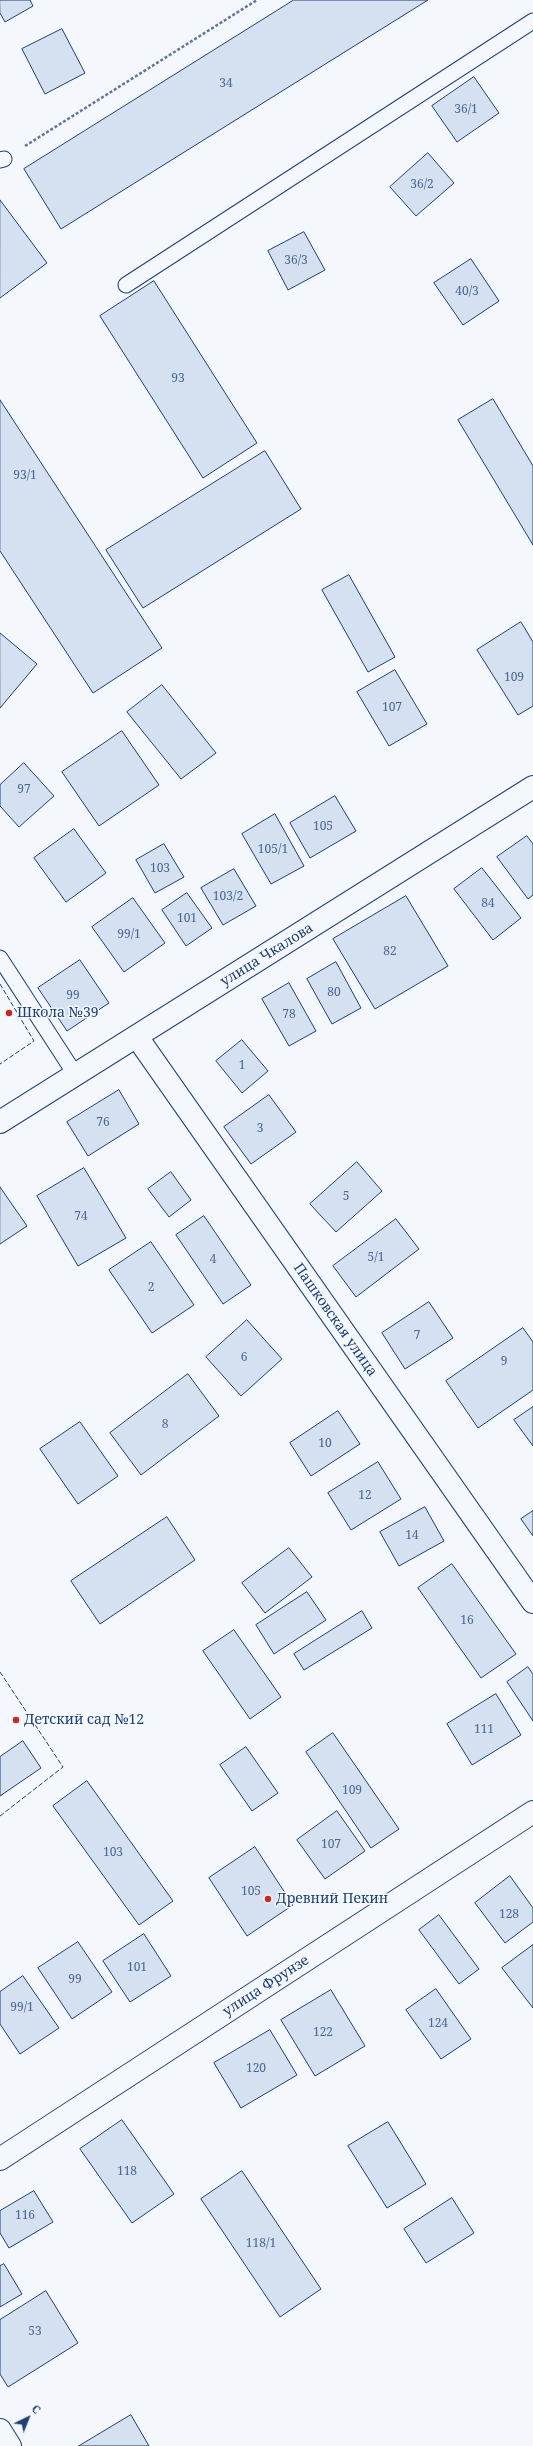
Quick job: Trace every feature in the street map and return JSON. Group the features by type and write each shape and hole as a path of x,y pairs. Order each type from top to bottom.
{"street":[{"name":"улица Чкалова","path":"0,1122 533,787"},
{"name":"Пашковская улица","path":"137,1037 533,1602"},
{"name":"улица Фрунзе","path":"0,2159 533,1812"},
{"path":"0,2430 10,2446"}],"lane":[{"path":"126,285 533,21"},
{"path":"0,958 75,1074"}],"path":[{"path":"2,159 257,0"}],"building":[{"path":"0,0 30,0 33,6 5,22 0,13"},
{"path":"294,0 428,0 61,229 24,169"},
{"path":"62,29 85,73 45,94 22,49"},
{"path":"474,77 499,113 457,142 432,106"},
{"path":"428,153 454,183 416,216 390,187"},
{"path":"0,200 47,263 0,298"},
{"path":"304,232 325,270 288,290 268,251"},
{"path":"471,259 499,301 463,325 434,283"},
{"path":"154,281 257,443 203,478 100,316"},
{"path":"493,399 533,466 533,545 458,420"},
{"path":"0,400 162,648 93,693 0,551"},
{"path":"265,451 301,509 143,608 106,550"},
{"path":"349,575 395,657 368,672 322,590"},
{"path":"521,622 533,642 533,706 518,715 477,650"},
{"path":"0,633 37,664 0,708"},
{"path":"395,670 427,724 389,746 357,692"},
{"path":"162,685 216,753 181,779 127,712"},
{"path":"122,731 159,785 99,826 62,772"},
{"path":"24,763 54,796 19,827 0,806 0,785"},
{"path":"335,796 356,831 310,858 290,823"},
{"path":"275,814 304,866 271,884 242,834"},
{"path":"74,829 106,873 66,902 34,858"},
{"path":"527,836 533,844 533,895 528,899 497,857"},
{"path":"164,844 184,877 155,893 136,860"},
{"path":"482,868 521,918 493,940 454,889"},
{"path":"234,869 256,906 223,925 201,888"},
{"path":"187,893 212,928 186,946 162,910"},
{"path":"406,896 448,966 375,1009 333,939"},
{"path":"133,898 165,943 124,972 92,927"},
{"path":"80,960 109,1003 67,1031 38,988"},
{"path":"336,962 361,1008 332,1024 307,979"},
{"path":"289,983 316,1031 289,1046 262,999"},
{"path":"242,1040 268,1071 242,1093 216,1061"},
{"path":"119,1090 139,1124 88,1156 67,1122"},
{"path":"269,1095 296,1132 251,1164 224,1127"},
{"path":"357,1162 382,1191 336,1232 310,1204"},
{"path":"84,1168 126,1238 78,1266 37,1196"},
{"path":"171,1172 191,1200 169,1217 148,1189"},
{"path":"0,1187 27,1226 0,1244"},
{"path":"204,1216 251,1285 223,1304 176,1235"},
{"path":"396,1219 419,1249 356,1297 333,1266"},
{"path":"151,1242 194,1305 152,1333 109,1270"},
{"path":"429,1302 453,1338 405,1369 382,1333"},
{"path":"247,1320 282,1359 241,1396 206,1357"},
{"path":"523,1328 533,1342 533,1390 478,1428 446,1381"},
{"path":"188,1374 219,1416 141,1475 110,1433"},
{"path":"533,1407 533,1446 514,1420"},
{"path":"338,1411 360,1444 311,1476 290,1443"},
{"path":"80,1422 118,1476 78,1504 40,1449"},
{"path":"378,1462 401,1499 351,1530 328,1493"},
{"path":"425,1507 444,1541 399,1566 380,1532"},
{"path":"533,1511 533,1536 521,1519"},
{"path":"167,1517 195,1560 100,1624 71,1581"},
{"path":"289,1548 312,1577 265,1613 242,1583"},
{"path":"452,1564 516,1654 481,1678 418,1588"},
{"path":"307,1592 326,1620 274,1654 256,1625"},
{"path":"362,1611 372,1628 304,1670 294,1654"},
{"path":"234,1630 281,1697 250,1719 203,1651"},
{"path":"528,1667 533,1674 533,1721 507,1682"},
{"path":"496,1694 521,1735 472,1765 447,1724"},
{"path":"333,1733 399,1829 371,1848 306,1752"},
{"path":"23,1741 41,1768 0,1796 0,1757"},
{"path":"246,1747 278,1793 252,1811 220,1765"},
{"path":"87,1781 173,1901 139,1925 53,1806"},
{"path":"337,1811 365,1851 325,1879 297,1840"},
{"path":"255,1847 293,1905 247,1936 209,1878"},
{"path":"510,1876 533,1908 533,1922 505,1943 475,1903"},
{"path":"439,1915 479,1969 459,1984 419,1930"},
{"path":"144,1934 171,1976 130,2002 103,1961"},
{"path":"78,1942 112,1992 72,2019 38,1968"},
{"path":"533,1945 533,2008 502,1968"},
{"path":"23,1976 59,2028 20,2054 0,2024 0,1992"},
{"path":"436,1989 471,2039 441,2059 406,2010"},
{"path":"331,1990 365,2046 315,2076 281,2020"},
{"path":"270,2030 297,2075 241,2108 214,2063"},
{"path":"122,2120 174,2194 132,2223 80,2149"},
{"path":"388,2122 426,2184 387,2208 348,2146"},
{"path":"242,2171 321,2289 280,2317 201,2199"},
{"path":"34,2191 53,2222 9,2248 0,2233 0,2211"},
{"path":"452,2198 474,2233 426,2263 404,2229"},
{"path":"4,2264 22,2294 0,2307 0,2266"},
{"path":"46,2291 78,2343 8,2387 0,2374 0,2320"},
{"path":"131,2415 149,2446 79,2446"}],"fence":[{"path":"0,984 34,1041 0,1064"},
{"path":"0,1672 63,1767 0,1816"}],"place":[{"name":"Школа №39","path":"9,1013"},
{"name":"Детский сад №12","path":"16,1720"},
{"name":"Древний Пекин","path":"268,1899"}]}
